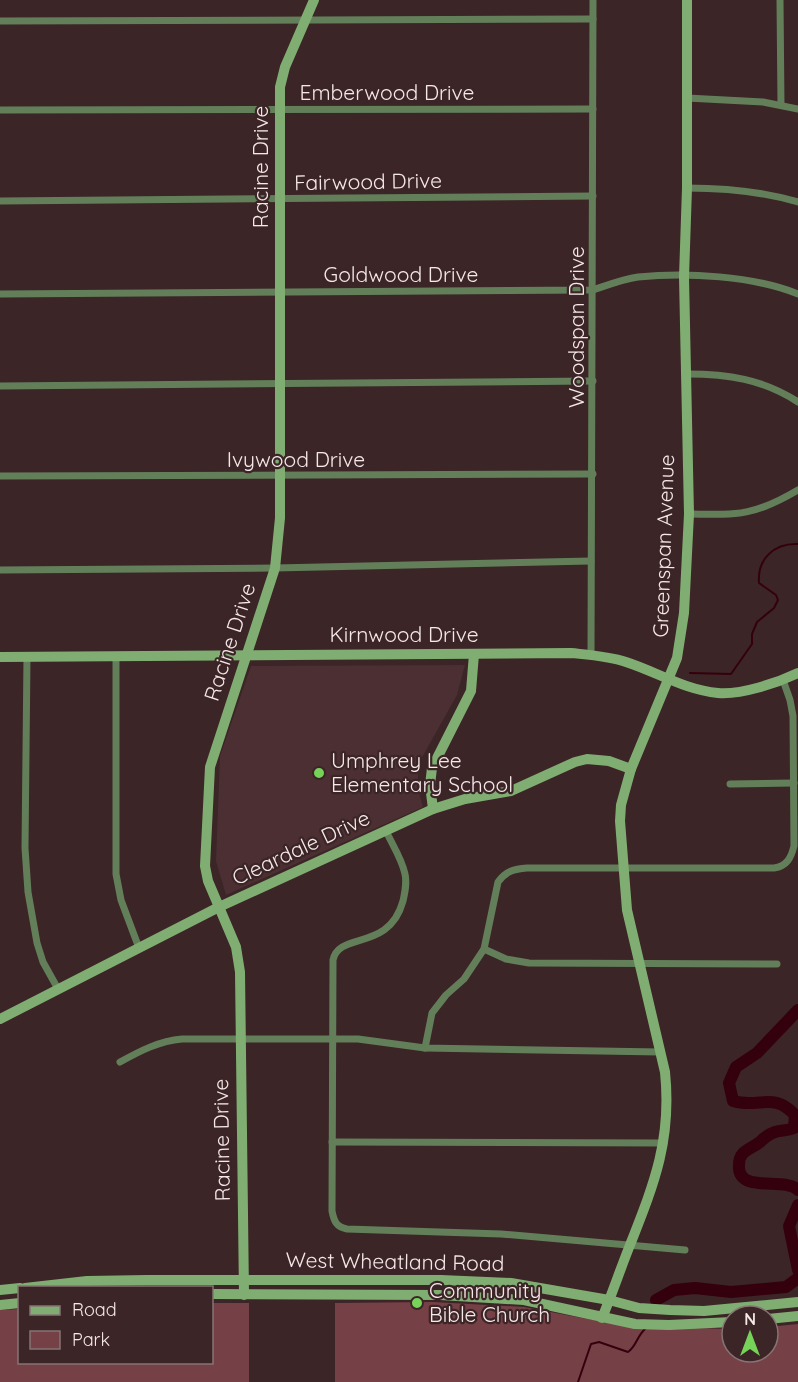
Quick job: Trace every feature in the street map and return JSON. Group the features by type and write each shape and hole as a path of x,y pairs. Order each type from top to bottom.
{"street":[{"name":"Racine Drive","path":"244,1295 240,1040 242,990 239,960 232,936 208,881 205,866 210,767 275,568 280,524 280,87 285,67 314,0"},
{"name":"Woodspan Drive","path":"591,655 593,0"},
{"name":"Greenspan Avenue","path":"602,1318 653,1186 664,1143 666,1089 660,1052 627,910 621,813 631,769 680,645 689,514 684,277 687,188 687,0"},
{"path":"780,0 781,105"},
{"path":"0,21 593,19"},
{"path":"687,98 781,105 798,109"},
{"name":"Emberwood Drive","path":"0,111 593,109"},
{"path":"687,188 750,190 798,202"},
{"name":"Fairwood Drive","path":"0,201 593,196"},
{"name":"Goldwood Drive","path":"0,294 593,290 637,277 720,277 798,294"},
{"path":"687,374 734,376 765,384 798,402"},
{"path":"0,386 593,381"},
{"name":"Ivywood Drive","path":"0,476 593,474"},
{"path":"689,514 751,512 781,500 798,490"},
{"path":"0,570 275,568 591,561"},
{"path":"433,809 430,785 432,768 471,691 474,654"},
{"name":"Kirnwood Drive","path":"0,657 591,655 628,663 686,686 719,693 740,692 798,674"},
{"path":"116,656 116,874 121,900 139,948"},
{"path":"27,657 25,848 28,892 37,943 58,990"},
{"path":"425,1048 432,1014 446,995 464,979 483,950 495,890 503,875 520,868 774,868 784,865 792,855 794,846 794,783 793,716 783,680"},
{"name":"Cleardale Drive","path":"0,1019 219,907 433,809 465,799 511,791 575,762 587,759 609,761 631,769"},
{"path":"730,784 794,783"},
{"path":"386,831 404,870 405,894 399,914 385,931 339,948 334,953 332,969 332,1211 337,1225 347,1229 501,1234 685,1250"},
{"path":"483,950 517,962 777,964"},
{"path":"120,1062 147,1048 173,1040 332,1039 425,1048 660,1052"},
{"path":"332,1142 664,1143"},
{"path":"323,1294 324,1279"},
{"name":"West Wheatland Road","path":"35,1286 87,1281 147,1283 324,1279 511,1283 609,1300 639,1308 670,1310 704,1311 798,1302"},
{"path":"18,1288 1,1290 1,1304 18,1303"},
{"name":"West Wheatland Road","path":"213,1294 440,1295 524,1300 635,1324 720,1323"},
{"path":"669,1325 670,1310"},
{"path":"780,1318 798,1316"}],"shaded area":[{"name":"Umphrey Lee Elementary School","path":"465,665 457,695 420,761 417,785 423,807 226,895 216,861 220,756 251,666"}],"green space":[{"path":"433,1302 524,1307 625,1326 720,1329 720,1364 780,1364 780,1326 798,1324 798,1382 335,1382 335,1303"},
{"path":"213,1303 249,1303 249,1382 0,1382 0,1310 18,1309 18,1364 213,1364"}],"waterway":[{"path":"690,673 731,674 752,644 752,634 757,622 774,608 778,600 776,595 759,583 759,574 764,560 782,546 798,544"},
{"path":"798,1010 757,1053 736,1067 729,1083 733,1101 773,1102 787,1108 795,1115 794,1128 775,1132 743,1153 739,1160 740,1174 746,1180 753,1182 783,1184 798,1190"},
{"path":"798,1205 789,1226 798,1270"},
{"path":"656,1300 674,1290 695,1288 731,1292 786,1287 798,1278"},
{"path":"578,1382 591,1344 599,1342 628,1352 645,1329"}],"place":[{"name":"Umphrey Lee Elementary School","path":"319,773"},
{"name":"Community Bible Church","path":"417,1303"}]}
